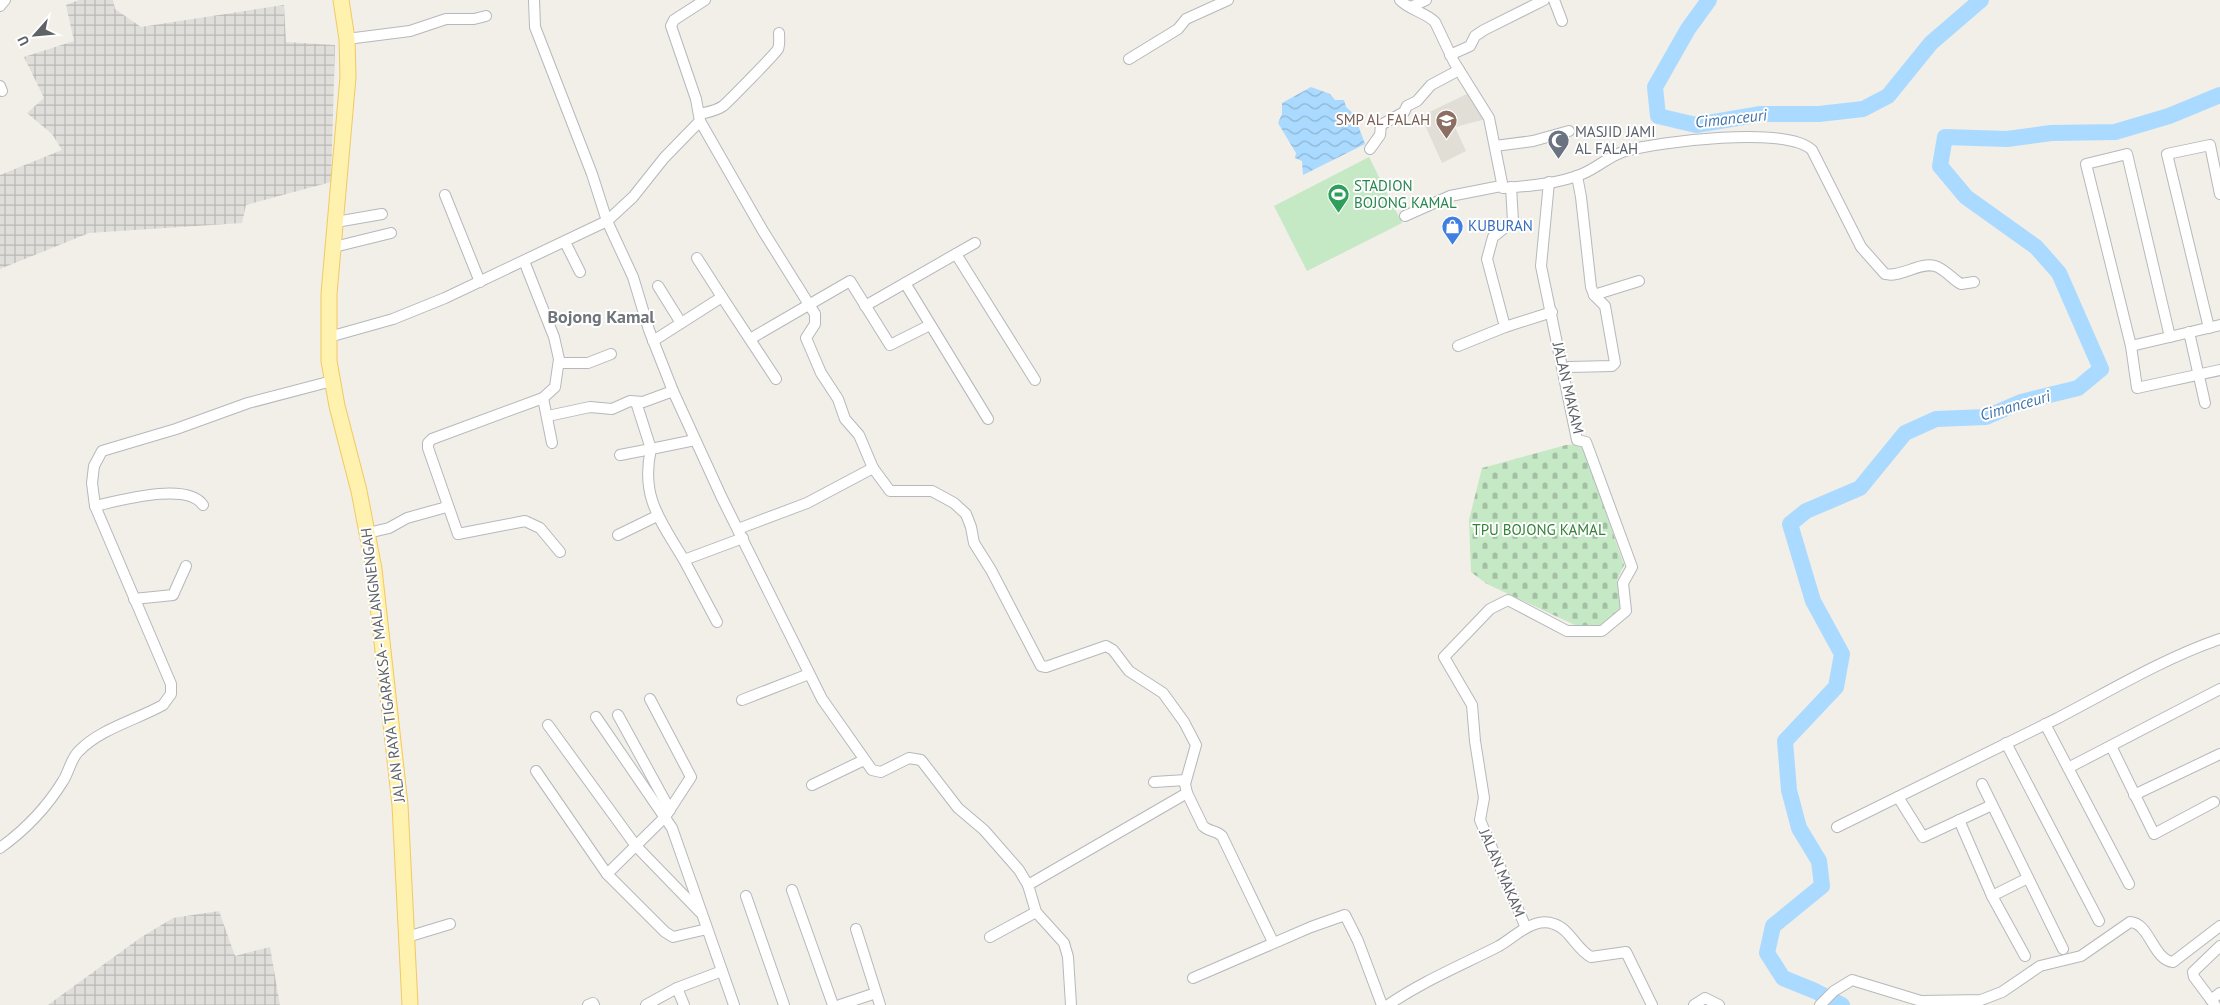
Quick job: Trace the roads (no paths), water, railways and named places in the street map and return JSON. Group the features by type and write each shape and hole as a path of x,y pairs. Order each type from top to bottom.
{"main road":[{"name":"JALAN RAYA TIGARAKSA - MALANGNENGAH","path":"341,0 347,39 348,77 334,247 328,294 332,381 368,533 400,805 410,1005"}],"street":[{"path":"0,6 5,0"},
{"path":"534,0 535,27 592,174 607,221 633,277 653,341 673,391 695,440 822,699 872,770 881,772 908,758 913,757 921,760 958,808 1003,851 1019,870 1028,885 1036,912 1061,938 1067,949 1071,1005"},
{"path":"705,0 674,20 671,26 687,68 700,118 763,232 809,304 816,319 806,338 810,349 824,379 838,399 845,419 863,444 873,468 890,491 932,491 952,501 966,514 974,543 991,570 1041,666 1046,667 1106,646 1114,650 1129,671 1162,693 1184,722 1196,745 1186,780 1188,793 1207,830 1219,832 1222,836 1273,942"},
{"path":"1129,59 1178,28 1186,18 1228,0"},
{"path":"1400,0 1430,17 1435,22 1450,55 1489,118 1513,221 1493,237 1487,260 1505,327"},
{"path":"1410,7 1426,0"},
{"path":"1450,55 1470,46 1475,36 1484,30 1544,0"},
{"path":"1554,0 1562,21"},
{"path":"347,39 410,31 446,19 474,19 486,16"},
{"path":"329,337 393,319 480,282 607,221 633,197 664,158 700,118 721,107 735,95 775,53 779,46 779,33"},
{"path":"1370,148 1380,135 1381,125 1404,112 1407,106 1417,101 1431,85 1459,70"},
{"path":"1495,146 1533,142 1569,131"},
{"path":"1404,216 1450,196 1549,182 1577,176 1617,154 1656,146 1735,136 1777,138 1812,150 1861,247 1885,274 1920,266 1936,266 1961,284 1974,282"},
{"path":"2209,328 2167,154 2210,145 2220,194"},
{"path":"2170,337 2127,154 2086,164 2131,346 2137,388 2220,370"},
{"path":"1569,367 1612,366 1615,363 1605,306 1594,294 1589,277 1583,213 1577,176"},
{"name":"JALAN MAKAM","path":"1526,928 1480,820 1484,798 1475,741 1472,705 1444,657 1490,609 1508,600 1567,631 1602,631 1626,612 1623,583 1632,567 1586,442 1577,440 1541,266 1549,182"},
{"path":"445,195 480,282"},
{"path":"336,222 382,214"},
{"path":"334,247 391,233"},
{"path":"566,242 580,272"},
{"path":"865,306 975,243"},
{"path":"956,254 1034,380"},
{"path":"697,258 776,379"},
{"path":"524,261 554,337 559,363 556,369 555,388 543,398 430,441 428,448 459,534 525,521 540,528 560,552"},
{"path":"750,339 850,281 890,345 930,324"},
{"path":"1594,294 1639,281"},
{"path":"905,283 988,419"},
{"path":"658,286 681,323"},
{"path":"653,341 722,297"},
{"path":"1458,346 1505,327 1552,312"},
{"path":"2131,346 2220,325"},
{"path":"2189,332 2205,403"},
{"path":"559,363 588,362 611,354"},
{"path":"0,848 15,838 48,803 64,780 76,753 87,743 163,705 171,694 172,684 95,506 92,483 94,466 102,451 176,429 248,403 332,381"},
{"path":"548,416 590,407 612,409 630,401 643,402 673,391"},
{"path":"543,398 552,443"},
{"path":"636,402 651,449 649,462 650,492 657,516 684,560 717,622"},
{"path":"620,455 695,440"},
{"path":"684,560 807,503 873,468"},
{"path":"95,506 154,494 188,496 198,500 202,505"},
{"path":"368,533 389,528 407,518 443,508 447,505"},
{"path":"618,535 657,516"},
{"path":"134,599 173,595 186,566"},
{"path":"1838,827 2045,724 2126,681 2197,647 2220,639"},
{"path":"742,700 809,674"},
{"path":"2068,768 2220,689"},
{"path":"608,874 667,813 691,777 650,699"},
{"path":"618,714 667,813 734,1005"},
{"path":"596,717 667,813"},
{"path":"2045,724 2129,884"},
{"path":"548,725 636,846 702,915"},
{"path":"2006,743 2099,921"},
{"path":"2111,746 2154,834 2214,802"},
{"path":"2134,795 2220,754"},
{"path":"812,785 864,760"},
{"path":"536,771 608,874 665,932 673,937 707,928"},
{"path":"1154,782 1186,780"},
{"path":"1982,784 2063,949"},
{"path":"1028,885 1188,793"},
{"path":"1898,797 1922,837 1992,805"},
{"path":"1959,820 1992,896 2025,956"},
{"path":"1992,896 2028,878"},
{"path":"792,890 833,1005"},
{"path":"746,896 784,1005"},
{"path":"990,937 1036,912"},
{"path":"1193,978 1273,942 1345,915 1358,941 1382,1005"},
{"path":"1821,1004 1834,991 1852,980 1858,980 1921,1000 1981,1000 2002,992 2040,966 2081,956 2130,922 2138,924 2164,959 2172,962 2220,926"},
{"path":"1388,1005 1412,989 1488,952 1536,923 1554,924 1563,929 1578,947 1591,957 1626,952 1652,1005"},
{"path":"407,937 450,924"},
{"path":"856,929 880,1005"},
{"path":"2220,946 2193,972 2194,977 2213,1003 2220,993"},
{"path":"646,1005 677,988 722,971"},
{"path":"677,988 684,1005"},
{"path":"840,1005 876,993"},
{"path":"1694,1005 1706,998 1719,1005"},
{"path":"588,1005 593,1003 594,1005"}],"water":[{"path":"1311,87 1330,94 1335,100 1344,100 1346,107 1354,114 1365,144 1303,175 1302,161 1295,158 1296,153 1278,123 1282,114 1282,103"}],"waterway":[{"name":"Cimanceuri","path":"1709,0 1688,29 1655,87 1658,116 1696,125 1761,114 1819,114 1863,109 1888,96 1931,43 1981,0"},
{"name":"Cimanceuri","path":"1842,1005 1783,978 1767,953 1773,926 1822,886 1819,861 1799,828 1789,790 1785,741 1836,687 1842,654 1813,601 1790,524 1806,511 1860,488 1905,433 1936,419 1986,417 2021,402 2078,388 2101,369 2059,273 2036,247 1966,197 1940,166 1945,137 2007,139 2051,133 2115,132 2169,116 2220,95"}],"place":[{"name":"SMP AL FALAH","path":"1446,139"},
{"name":"MASJID JAMI AL FALAH","path":"1559,160"},
{"name":"STADION BOJONG KAMAL","path":"1338,214"},
{"name":"KUBURAN","path":"1452,245"}],"district":[{"name":"Bojong Kamal","path":"601,317"}],"park label":[{"name":"TPU BOJONG KAMAL","path":"1539,530"}]}
